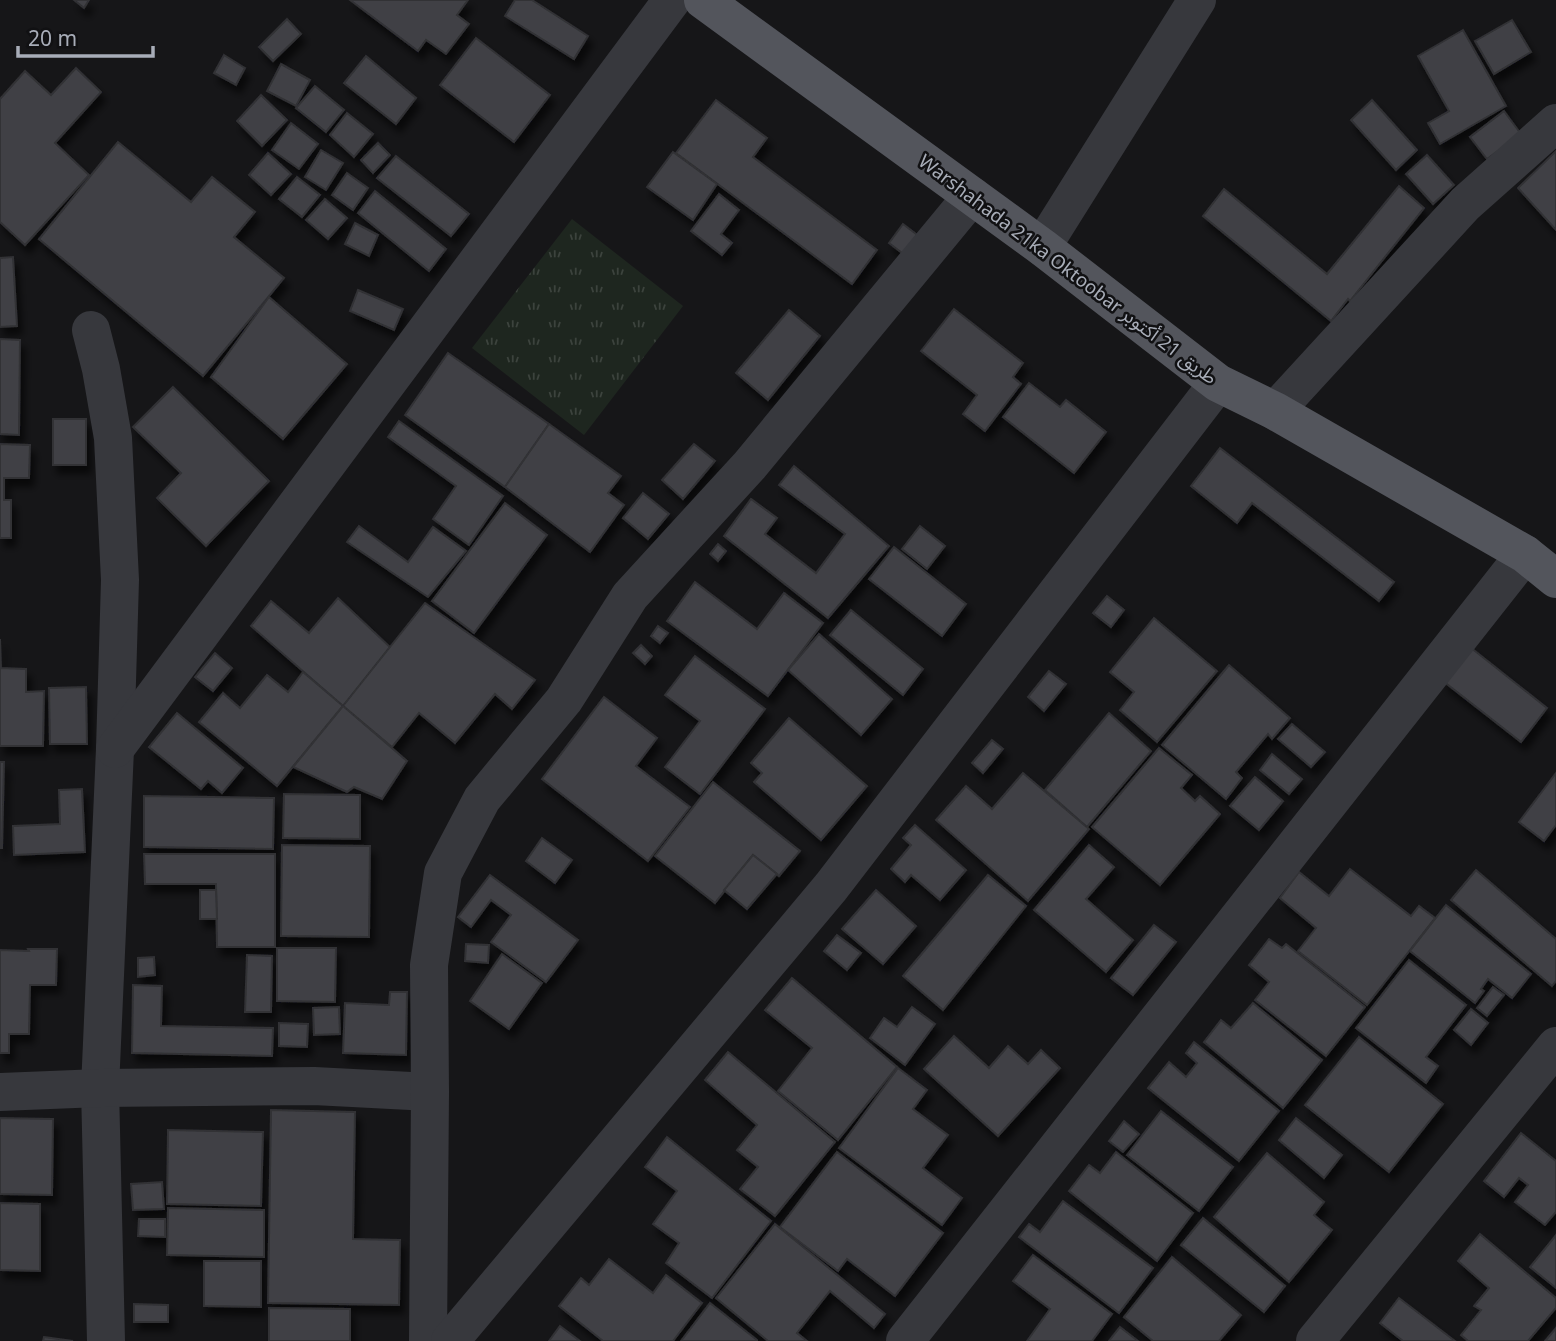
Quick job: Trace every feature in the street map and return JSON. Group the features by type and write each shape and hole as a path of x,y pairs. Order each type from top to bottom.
{"main road":[{"name":"Warshahada 21ka Oktoobar طريق 21 أكتوبر","path":"703,0 1042,247 1218,383 1275,411 1525,554 1556,579"}],"street":[{"path":"115,749 672,0"},
{"path":"1042,247 1197,0"},
{"path":"1275,411 1465,204 1556,122"},
{"path":"428,1341 429,965 443,873 482,799 564,700 630,596 750,465 972,196"},
{"path":"91,330 113,438 120,580 100,1088 106,1341"},
{"path":"450,1341 831,887 1218,383"},
{"path":"905,1341 1525,554"},
{"path":"1315,1341 1556,1046"},
{"path":"0,1092 314,1086 430,1092"}],"green space":[{"path":"572,219 683,306 584,435 472,348"}],"building":[{"path":"74,0 89,0 84,8"},
{"path":"350,0 468,0 457,15 469,24 446,54 426,40 418,51"},
{"path":"515,0 532,0 588,36 574,59 505,16"},
{"path":"287,19 301,34 273,61 259,47"},
{"path":"1512,20 1531,52 1494,74 1475,41"},
{"path":"1463,30 1506,106 1440,144 1428,123 1449,111 1418,56"},
{"path":"476,38 550,95 514,142 440,85"},
{"path":"224,55 245,68 236,85 214,73"},
{"path":"366,56 416,98 396,124 344,83"},
{"path":"281,64 310,80 296,106 267,91"},
{"path":"76,68 101,92 55,143 89,175 25,245 0,222 0,99 25,71 51,95"},
{"path":"315,86 344,110 326,132 296,108"},
{"path":"261,95 287,120 262,146 237,121"},
{"path":"716,100 767,138 753,157 877,250 852,284 676,153"},
{"path":"1372,100 1417,150 1396,170 1351,120"},
{"path":"1504,111 1521,134 1487,159 1470,137"},
{"path":"347,113 373,134 354,157 330,135"},
{"path":"291,123 318,144 299,169 272,150"},
{"path":"118,142 191,202 212,177 255,212 234,237 284,278 203,376 39,239"},
{"path":"378,143 390,155 373,173 361,160"},
{"path":"321,150 343,163 326,190 305,177"},
{"path":"1556,151 1556,230 1518,188"},
{"path":"673,152 717,184 693,220 647,187"},
{"path":"268,153 291,174 271,195 249,175"},
{"path":"1427,155 1454,185 1433,204 1406,174"},
{"path":"396,156 469,214 451,236 377,178"},
{"path":"347,173 368,188 353,210 332,195"},
{"path":"297,177 320,195 302,217 279,199"},
{"path":"1399,186 1424,208 1331,321 1203,216 1224,189 1327,274"},
{"path":"375,191 446,249 429,271 358,213"},
{"path":"719,194 739,210 721,234 732,243 722,255 691,231"},
{"path":"325,199 347,218 328,239 306,220"},
{"path":"355,223 378,235 369,256 345,244"},
{"path":"903,224 920,237 906,256 889,243"},
{"path":"13,257 17,326 0,327 0,258"},
{"path":"358,290 403,309 394,330 350,311"},
{"path":"269,297 347,364 283,439 211,377"},
{"path":"954,309 1023,363 1013,377 1021,384 985,431 963,414 977,395 921,351"},
{"path":"789,310 820,336 768,400 736,373"},
{"path":"0,339 20,340 19,435 0,434"},
{"path":"448,353 549,424 505,487 405,415"},
{"path":"1029,383 1060,407 1066,400 1106,432 1074,473 1003,417"},
{"path":"173,387 269,481 206,546 157,498 181,473 133,427"},
{"path":"53,419 86,419 86,465 53,465"},
{"path":"399,421 503,496 469,545 433,519 456,486 388,437"},
{"path":"549,424 621,476 608,493 624,505 590,552 505,487"},
{"path":"0,444 30,445 29,478 4,478 4,500 11,500 11,538 0,538"},
{"path":"694,444 715,461 683,499 662,480"},
{"path":"1220,448 1394,582 1379,601 1252,503 1237,523 1191,486"},
{"path":"794,466 889,546 828,618 724,536 751,499 777,518 765,534 816,573 845,534 779,485"},
{"path":"643,493 669,514 648,539 623,518"},
{"path":"505,503 547,535 474,633 432,601"},
{"path":"359,526 408,562 433,527 466,551 428,597 347,542"},
{"path":"920,526 945,546 927,569 902,549"},
{"path":"718,544 726,551 718,561 710,554"},
{"path":"894,547 966,604 942,636 869,579"},
{"path":"695,582 757,629 784,593 823,623 768,696 667,621"},
{"path":"1107,596 1124,610 1111,627 1093,613"},
{"path":"338,598 390,647 343,706 251,626 271,601 309,633"},
{"path":"425,603 535,680 512,709 495,694 455,743 419,713 392,747 343,706"},
{"path":"851,610 923,669 903,695 830,635"},
{"path":"1154,618 1217,671 1157,742 1120,710 1134,692 1110,672"},
{"path":"658,626 668,633 660,643 651,636"},
{"path":"819,634 892,699 861,735 788,670"},
{"path":"0,639 1,668 26,669 26,692 44,691 43,746 0,746"},
{"path":"641,645 652,656 645,664 633,653"},
{"path":"1470,647 1547,708 1521,742 1443,681"},
{"path":"215,653 232,668 213,691 195,677"},
{"path":"695,656 765,709 700,794 665,767 700,721 665,695"},
{"path":"1229,665 1290,718 1272,739 1268,734 1236,772 1242,778 1226,799 1162,745"},
{"path":"1049,671 1066,684 1044,711 1028,697"},
{"path":"303,672 343,706 277,786 199,722 223,693 240,708 267,675 288,692"},
{"path":"86,687 87,744 50,744 49,688"},
{"path":"604,697 657,738 636,766 690,807 648,861 542,779"},
{"path":"343,706 407,761 382,799 354,787 347,792 293,767"},
{"path":"177,713 243,768 222,793 208,781 201,789 149,747"},
{"path":"1109,713 1151,751 1087,827 1045,790"},
{"path":"789,718 867,786 821,840 754,782 762,773 751,763"},
{"path":"1292,724 1325,752 1311,767 1278,739"},
{"path":"992,740 1003,749 983,773 972,763"},
{"path":"1159,748 1192,775 1181,788 1195,801 1200,796 1220,814 1160,885 1092,827"},
{"path":"1272,754 1302,779 1289,794 1260,770"},
{"path":"0,762 4,762 2,848 0,848"},
{"path":"1023,773 1089,829 1028,901 936,820 966,786 992,809"},
{"path":"1556,773 1556,825 1544,841 1519,822"},
{"path":"1255,777 1283,801 1259,830 1230,806"},
{"path":"713,782 800,851 779,876 753,855 715,903 655,856"},
{"path":"82,789 85,852 14,855 13,826 60,824 59,790"},
{"path":"284,794 360,795 360,839 283,838"},
{"path":"144,796 274,798 273,849 144,847"},
{"path":"915,825 966,870 940,900 911,875 905,882 891,869 911,845 903,838"},
{"path":"542,838 572,860 555,883 526,861"},
{"path":"282,845 370,846 369,937 281,936"},
{"path":"1089,845 1114,867 1086,899 1133,940 1106,972 1034,910"},
{"path":"144,854 275,854 275,947 217,947 216,884 145,884"},
{"path":"753,855 777,874 747,909 724,890"},
{"path":"1350,869 1411,916 1419,906 1435,918 1367,1005 1298,951 1316,928 1280,898 1299,872 1329,896"},
{"path":"1476,870 1556,939 1556,981 1552,986 1451,900"},
{"path":"490,875 578,940 546,982 491,942 511,915 491,900 471,927 458,917"},
{"path":"988,875 1026,906 943,1010 903,976"},
{"path":"200,890 216,890 217,919 200,919"},
{"path":"876,890 916,926 883,964 842,929"},
{"path":"1446,905 1531,974 1512,998 1488,979 1481,989 1484,991 1475,1003 1410,951"},
{"path":"1154,925 1176,942 1133,995 1111,978"},
{"path":"837,935 861,953 847,970 824,951"},
{"path":"1269,939 1282,948 1286,944 1365,1007 1326,1056 1255,1000 1269,982 1249,965"},
{"path":"466,944 489,945 488,963 465,961"},
{"path":"277,948 336,948 335,1002 277,1001"},
{"path":"28,949 57,949 56,985 30,985 29,1034 9,1034 9,1053 0,1053 0,950 29,951"},
{"path":"502,954 542,983 509,1029 470,1001"},
{"path":"247,955 272,956 271,1012 245,1012"},
{"path":"154,957 155,975 138,977 138,958"},
{"path":"1409,960 1466,1005 1426,1057 1438,1066 1426,1083 1356,1028"},
{"path":"792,978 897,1067 838,1140 778,1091 812,1048 765,1010"},
{"path":"133,985 162,986 161,1026 273,1028 272,1056 132,1053"},
{"path":"1493,987 1504,995 1487,1016 1477,1008"},
{"path":"390,992 407,992 406,1055 343,1053 345,1003 389,1005"},
{"path":"1253,1003 1322,1060 1283,1108 1204,1042 1221,1020 1231,1028"},
{"path":"339,1007 340,1034 314,1035 313,1008"},
{"path":"912,1007 935,1024 905,1065 870,1038 884,1018 897,1027"},
{"path":"1471,1009 1488,1023 1471,1045 1454,1030"},
{"path":"279,1023 308,1024 307,1047 279,1046"},
{"path":"954,1036 989,1068 1008,1046 1028,1064 1041,1050 1060,1068 998,1136 924,1069"},
{"path":"1359,1037 1443,1104 1389,1172 1305,1105"},
{"path":"1194,1042 1279,1111 1239,1161 1148,1088 1169,1062 1186,1077 1197,1063 1186,1053"},
{"path":"728,1052 835,1142 775,1216 740,1189 758,1167 737,1150 757,1125 705,1080"},
{"path":"898,1068 927,1090 913,1109 948,1135 923,1168 962,1198 942,1225 839,1148"},
{"path":"271,1110 355,1112 353,1239 400,1240 399,1305 268,1303"},
{"path":"1161,1111 1233,1167 1199,1211 1127,1155"},
{"path":"0,1118 53,1119 52,1195 0,1194"},
{"path":"1296,1118 1342,1155 1324,1178 1279,1140"},
{"path":"1124,1121 1139,1134 1123,1152 1109,1141"},
{"path":"168,1130 263,1132 261,1206 167,1204"},
{"path":"1521,1133 1556,1161 1556,1212 1545,1225 1515,1202 1528,1185 1519,1178 1504,1197 1484,1181"},
{"path":"667,1137 771,1221 712,1298 666,1263 679,1243 653,1224 677,1191 645,1167"},
{"path":"837,1152 943,1233 895,1296 847,1259 838,1271 780,1227"},
{"path":"1116,1152 1193,1213 1157,1261 1069,1191 1089,1165 1100,1173"},
{"path":"1267,1153 1324,1202 1314,1215 1332,1230 1289,1282 1214,1217"},
{"path":"162,1182 164,1209 133,1210 131,1184"},
{"path":"1063,1201 1153,1268 1119,1313 1019,1237 1029,1224 1040,1232"},
{"path":"0,1203 40,1204 40,1271 0,1270"},
{"path":"168,1208 264,1210 264,1257 167,1255"},
{"path":"1203,1218 1285,1286 1264,1312 1181,1245"},
{"path":"139,1219 165,1219 165,1237 138,1236"},
{"path":"775,1224 885,1314 874,1328 830,1291 797,1333 807,1341 768,1341 716,1298"},
{"path":"1480,1234 1556,1298 1556,1308 1528,1341 1468,1341 1461,1335 1481,1310 1474,1306 1489,1288 1458,1261"},
{"path":"1556,1235 1556,1288 1530,1267"},
{"path":"1033,1255 1112,1314 1092,1341 1027,1341 1050,1309 1013,1281"},
{"path":"1172,1257 1241,1315 1219,1341 1153,1341 1124,1317"},
{"path":"609,1259 653,1293 666,1275 702,1303 673,1341 603,1341 559,1306 581,1278 589,1285"},
{"path":"204,1261 261,1261 261,1307 204,1306"},
{"path":"1399,1298 1455,1341 1403,1341 1380,1323"},
{"path":"710,1303 757,1340 757,1341 681,1341"},
{"path":"134,1304 168,1305 168,1322 134,1322"},
{"path":"269,1308 350,1309 350,1341 269,1341"},
{"path":"560,1326 580,1341 549,1341"},
{"path":"1120,1327 1138,1341 1109,1341"},
{"path":"1556,1328 1556,1341 1545,1341"},
{"path":"44,1337 73,1341 43,1341"}]}
